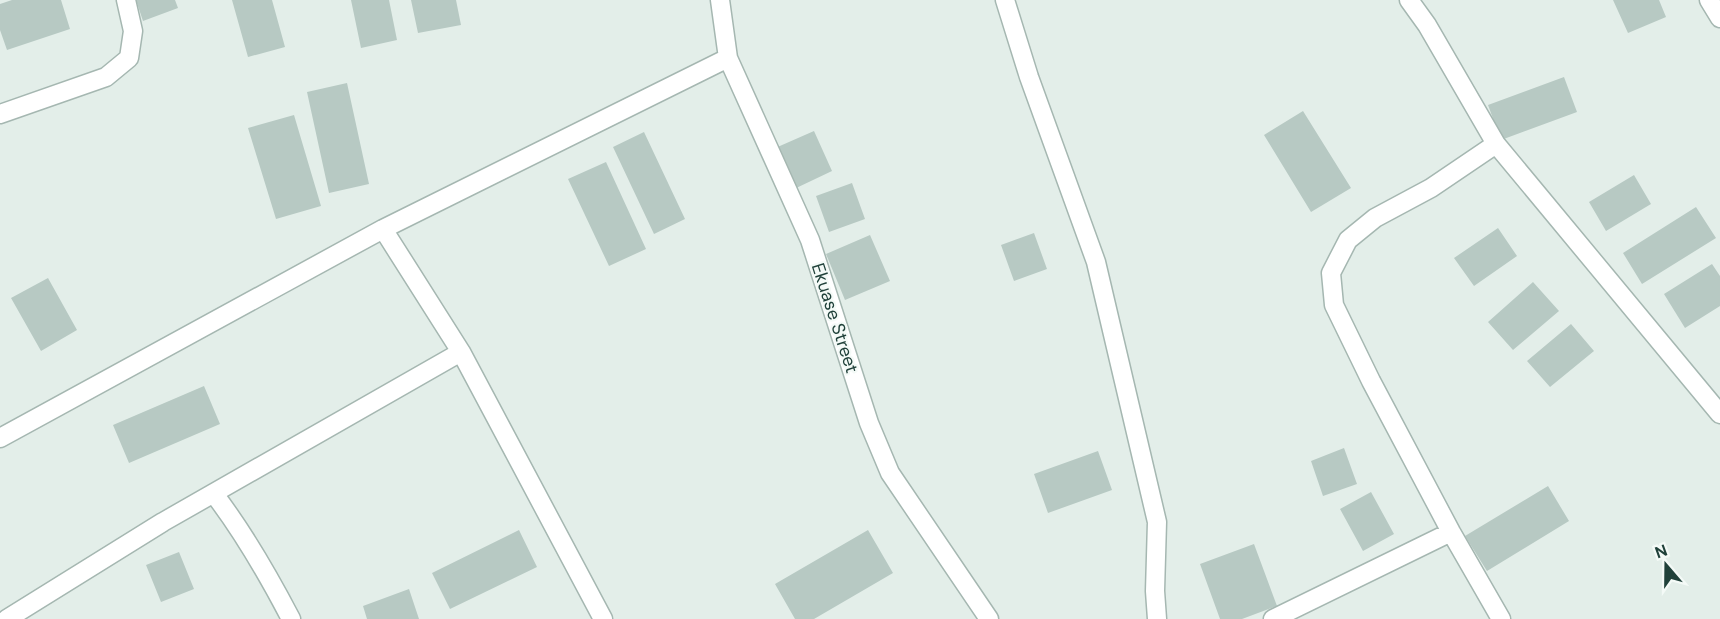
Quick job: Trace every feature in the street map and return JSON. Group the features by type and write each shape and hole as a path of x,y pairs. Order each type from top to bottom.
{"street":[{"path":"0,114 106,77 129,58 133,31 126,0"},
{"name":"Ekuase Street","path":"720,0 728,58 810,240 869,423 890,473 989,619"},
{"path":"1005,0 1029,78 1096,262 1157,522 1155,591 1157,619"},
{"path":"1409,0 1427,25 1496,144 1720,414"},
{"path":"1709,0 1720,18"},
{"path":"0,438 383,229 728,58"},
{"path":"1496,144 1431,188 1375,218 1348,240 1331,273 1334,305 1371,381 1450,532 1501,619"},
{"path":"383,229 461,352 603,619"},
{"path":"7,619 163,522 461,352"},
{"path":"214,494 236,522 259,558 291,619"},
{"path":"1273,619 1450,532"}],"building":[{"path":"12,0 61,0 70,29 7,50 0,30 0,4"},
{"path":"136,0 175,0 178,8 143,21"},
{"path":"232,0 272,0 285,47 248,57"},
{"path":"351,0 389,0 397,40 361,48"},
{"path":"411,0 456,0 461,25 418,33"},
{"path":"1613,0 1659,0 1666,17 1628,33"},
{"path":"1564,77 1577,112 1501,140 1488,105"},
{"path":"347,83 369,184 329,193 307,92"},
{"path":"1303,111 1351,188 1311,212 1264,135"},
{"path":"294,115 321,206 276,219 248,128"},
{"path":"814,131 832,171 792,190 773,149"},
{"path":"644,132 685,219 654,234 613,147"},
{"path":"606,162 646,249 609,266 568,179"},
{"path":"1634,175 1651,204 1606,231 1589,202"},
{"path":"852,183 865,219 829,232 816,196"},
{"path":"1696,207 1716,238 1642,284 1623,253"},
{"path":"1498,228 1517,256 1474,286 1454,258"},
{"path":"1034,233 1047,269 1014,281 1001,245"},
{"path":"870,235 890,281 845,300 826,254"},
{"path":"1712,264 1720,276 1720,306 1685,328 1664,294"},
{"path":"48,278 77,330 41,351 11,298"},
{"path":"1533,282 1559,311 1513,350 1488,322"},
{"path":"1571,324 1594,351 1550,387 1527,361"},
{"path":"204,386 220,424 129,463 113,425"},
{"path":"1344,448 1357,484 1323,496 1311,461"},
{"path":"1098,451 1112,490 1048,513 1034,474"},
{"path":"1548,486 1569,521 1487,571 1465,536"},
{"path":"1371,492 1394,534 1363,551 1340,509"},
{"path":"519,530 537,567 450,609 432,573"},
{"path":"868,530 893,573 814,619 795,619 775,584"},
{"path":"1254,544 1277,606 1242,619 1220,619 1200,564"},
{"path":"179,552 194,589 161,602 146,565"},
{"path":"409,589 419,619 367,619 363,606"}]}
